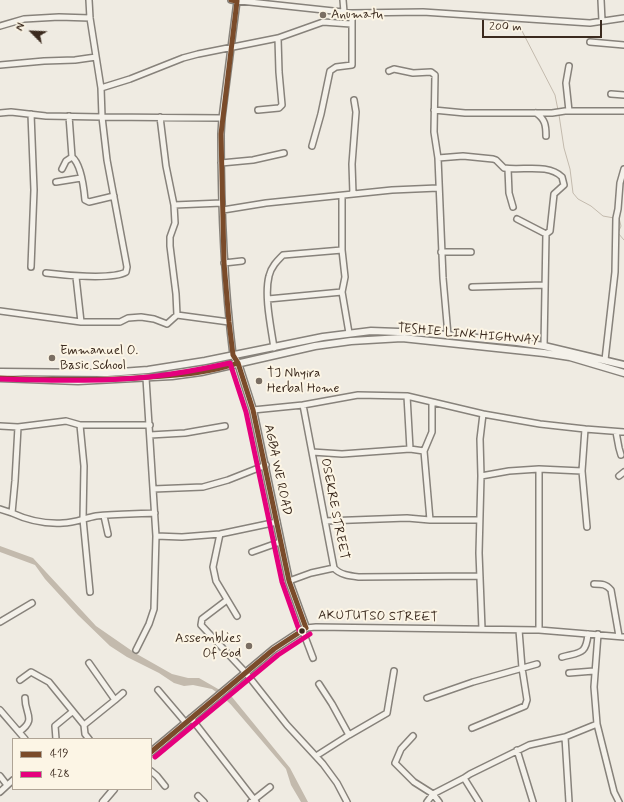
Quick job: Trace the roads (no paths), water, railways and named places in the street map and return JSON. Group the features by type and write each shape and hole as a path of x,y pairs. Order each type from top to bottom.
{"main road":[{"name":"TESHIE LINK HIGHWAY","path":"0,372 107,373 135,371 205,361 233,354 274,348 349,333 397,331 544,346 624,365"},
{"name":"TESHIE LINK HIGHWAY","path":"0,378 78,381 146,378 201,372 315,346 351,341 402,338 544,353 570,358 624,374"},
{"name":"AGBA WE ROAD","path":"233,354 238,363 253,410 266,465 280,542 289,581 304,629"},
{"name":"AKUTUTSO STREET","path":"152,751 274,649 304,629"},
{"path":"102,802 113,790"}],"street":[{"path":"46,273 76,276 118,275 126,272 127,267 107,160 102,116 101,88 90,18 89,0"},
{"path":"233,354 224,263 221,163 222,118 231,48 234,0 352,13 423,12 590,23 624,18"},
{"path":"343,0 344,12"},
{"path":"602,0 602,21"},
{"path":"312,146 321,114 330,70 336,67 352,65 352,13"},
{"path":"0,26 24,19 59,17 90,18"},
{"path":"101,88 130,79 183,58 278,38 323,22 351,24"},
{"path":"258,110 279,108 282,106 278,38"},
{"path":"590,42 624,45"},
{"path":"0,65 75,60 96,57"},
{"path":"567,111 566,83 569,66"},
{"path":"389,71 394,69 410,73 431,72 435,75 434,138 438,158 441,252 448,335"},
{"path":"611,94 624,95"},
{"path":"353,194 352,164 356,112 354,100"},
{"path":"434,110 465,113 624,111"},
{"path":"0,113 11,112 46,116 222,118"},
{"path":"535,113 544,120 546,124 546,136"},
{"path":"31,114 34,190 31,267"},
{"path":"69,116 72,157 78,164 85,200 89,202 114,196"},
{"path":"160,117 166,166 174,205 174,223 170,238 170,246 177,315"},
{"path":"221,163 253,160 284,153"},
{"path":"438,158 463,156 493,159 497,161 501,167 508,169 539,169 550,171 562,177 564,185 554,194 550,231 546,234 544,346"},
{"path":"62,169 66,161 72,157"},
{"path":"508,169 509,193 513,207"},
{"path":"605,360 615,272 616,218 620,183 624,169"},
{"path":"56,182 81,178"},
{"path":"222,210 266,203 392,190 438,188"},
{"path":"342,196 342,250 345,277 342,292 349,333"},
{"path":"174,205 222,202"},
{"path":"517,219 546,234"},
{"path":"274,348 268,299 269,276 273,267 283,255 342,250"},
{"path":"441,252 470,252"},
{"path":"224,263 242,261"},
{"path":"76,276 81,322"},
{"path":"472,287 544,285"},
{"path":"268,299 342,292"},
{"path":"0,311 81,322 120,322 128,318 137,317 154,319 167,324 177,315 229,322"},
{"path":"136,650 149,624 154,608 156,536 146,378"},
{"path":"253,410 303,405 358,395 407,396 483,414 540,424 624,432"},
{"path":"407,396 410,449"},
{"path":"430,520 424,451 432,432 432,402"},
{"name":"OSEKRE STREET","path":"303,405 334,568 340,573 348,576 359,577 479,576"},
{"path":"482,629 479,576 479,520 481,476 480,439 483,414"},
{"path":"0,426 18,427 66,421 80,425 150,425"},
{"path":"80,425 84,466 83,519 90,592"},
{"path":"150,435 185,433 226,426"},
{"path":"12,514 18,427"},
{"path":"585,429 582,471 587,527"},
{"path":"616,432 618,448 621,455"},
{"path":"312,452 342,454 410,449 424,451"},
{"path":"153,490 203,487 228,480 266,465"},
{"path":"539,470 539,630"},
{"path":"481,476 509,471 582,471"},
{"path":"619,476 624,472"},
{"path":"0,509 29,519 63,523 117,514 155,514"},
{"path":"104,516 108,534"},
{"path":"325,522 406,518 430,520 479,520"},
{"path":"156,536 182,537 220,534 277,522"},
{"path":"220,534 213,566 216,581 237,616"},
{"path":"252,552 280,542"},
{"path":"289,581 311,573 334,568"},
{"path":"594,584 604,584 608,586 622,636"},
{"path":"227,600 202,619 201,625 246,673 287,725 323,764 347,802"},
{"path":"0,622 32,603"},
{"name":"AKUTUTSO STREET","path":"304,629 316,627 539,630 622,636"},
{"path":"304,629 314,658"},
{"path":"472,728 525,706 527,700 522,668 519,630"},
{"path":"562,657 582,651 587,645 588,634"},
{"path":"598,634 594,671 594,699 597,724 614,792 619,802"},
{"path":"89,663 115,700"},
{"path":"427,698 473,682 537,664"},
{"path":"316,756 349,735 387,714 394,671"},
{"path":"569,673 594,671"},
{"path":"20,680 31,672 49,682 84,725 85,734 87,738"},
{"path":"319,684 349,735"},
{"path":"158,690 186,723"},
{"path":"84,725 123,694"},
{"path":"19,732 27,726 29,721 25,698"},
{"path":"0,710 24,738"},
{"path":"56,738 55,726 72,712"},
{"path":"192,718 254,801 270,787"},
{"path":"427,802 434,794 517,750 529,745 565,737 597,724"},
{"path":"413,736 401,749 395,763 414,782 434,794 439,802"},
{"path":"565,737 569,802"},
{"path":"517,750 534,802"},
{"path":"152,772 165,786"},
{"path":"0,776 7,785"},
{"path":"464,778 479,802"},
{"path":"0,792 12,781"},
{"path":"198,796 204,802"}],"waterway":[{"path":"522,31 555,95 558,110"},
{"path":"559,115 564,148 570,169 573,193 578,199 591,206 603,216 614,218"},
{"path":"619,218 621,226 618,233 624,240"},
{"path":"222,696 231,704"}],"place":[{"name":"Anumatu","path":"323,15"},
{"name":"Emmanuel O. Basic School","path":"52,358"},
{"name":"TJ Nhyira Herbal Home","path":"259,381"},
{"name":"Assemblies Of God","path":"249,646"}]}
